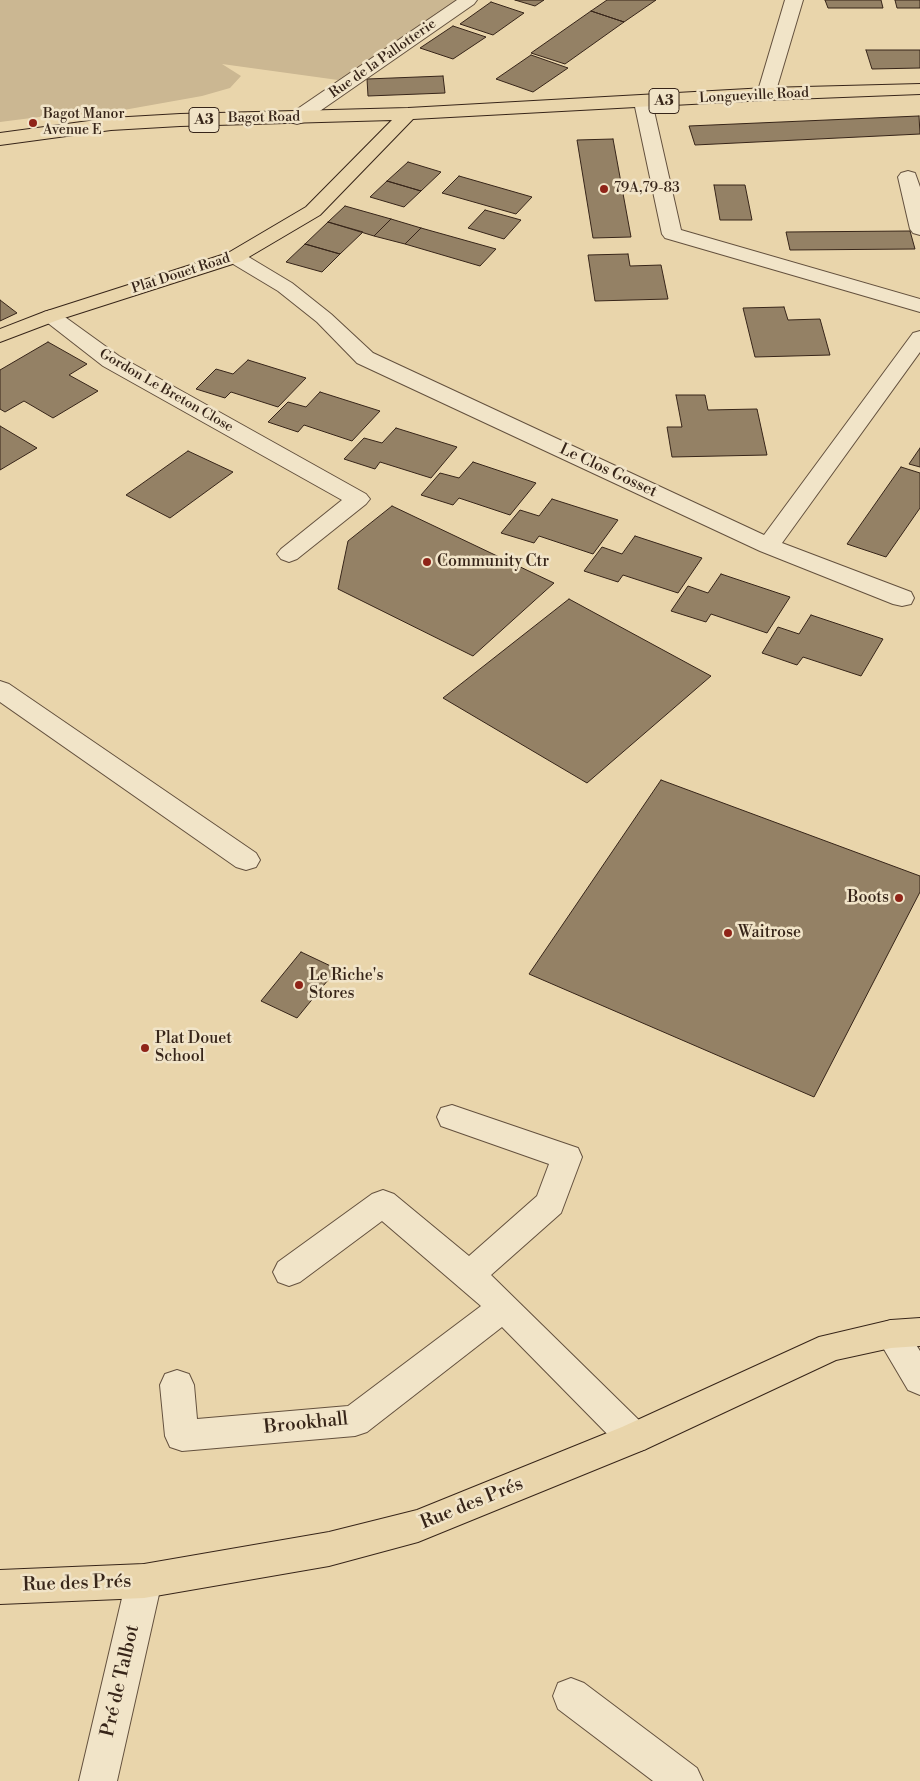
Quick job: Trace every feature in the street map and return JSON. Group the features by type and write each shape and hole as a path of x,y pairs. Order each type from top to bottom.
{"main road":[{"name":"Longueville Road","path":"408,114 766,94 920,89"},
{"name":"Bagot Road","path":"0,139 111,124 180,120 408,114"},
{"name":"Plat Douet Road","path":"0,336 50,316 235,257 313,211 408,114"},
{"name":"Rue des Prés","path":"0,1587 144,1581 329,1549 418,1526 634,1438 831,1346 905,1333"}],"street":[{"name":"Rue de la Pallotterie","path":"297,118 468,0"},
{"path":"766,94 794,0"},
{"path":"643,102 672,234 920,306"},
{"path":"908,177 920,229"},
{"name":"Le Clos Gosset","path":"235,257 285,287 324,318 365,358 768,546 902,598"},
{"name":"Gordon Le Breton Close","path":"50,316 111,361 358,499 289,554"},
{"path":"768,546 920,337"},
{"path":"0,690 246,860"},
{"path":"452,1117 567,1156 550,1204 469,1275"},
{"path":"289,1272 383,1203 504,1307 634,1438"},
{"name":"Brookhall","path":"177,1385 182,1436 355,1421 504,1307"},
{"path":"905,1333 920,1380"},
{"name":"Pré de Talbot","path":"98,1781 144,1581"},
{"path":"571,1696 684,1781"}],"shaded area":[{"path":"0,0 455,0 338,80 222,64 241,76 230,88 202,96 118,111 47,116 0,122"}],"building":[{"path":"515,0 544,0 535,6"},
{"path":"607,0 656,0 624,22 591,11"},
{"path":"825,0 881,0 883,8 828,8"},
{"path":"895,0 920,0 920,8 897,8"},
{"path":"491,2 524,13 493,35 460,24"},
{"path":"591,11 624,22 565,64 531,53"},
{"path":"453,26 486,37 453,59 420,48"},
{"path":"866,50 920,50 920,68 872,69"},
{"path":"531,55 568,68 533,92 496,79"},
{"path":"443,76 445,93 368,96 367,79"},
{"path":"919,116 920,134 695,145 689,126"},
{"name":"79A,79-83","path":"613,139 631,237 593,238 577,140"},
{"path":"408,162 441,172 421,191 387,181"},
{"path":"459,176 532,197 516,214 442,193"},
{"path":"387,181 421,191 404,207 370,197"},
{"path":"714,185 745,185 752,220 720,220"},
{"path":"345,206 391,219 374,236 328,222"},
{"path":"485,210 521,220 504,239 468,228"},
{"path":"391,219 421,228 405,244 374,236"},
{"path":"328,222 363,232 340,254 305,244"},
{"path":"421,228 496,249 480,266 405,244"},
{"path":"910,231 915,249 790,250 786,232"},
{"path":"305,244 340,254 322,272 286,262"},
{"path":"628,254 630,266 661,265 668,299 595,301 588,255"},
{"path":"0,300 17,313 0,321"},
{"path":"784,307 788,320 820,319 830,355 755,357 743,308"},
{"path":"48,342 87,364 69,375 98,391 53,418 24,401 5,412 0,409 0,370"},
{"path":"248,360 306,378 278,407 231,392 225,398 196,389 216,369 233,374"},
{"path":"320,392 380,411 352,441 304,425 298,432 268,422 288,402 306,407"},
{"path":"676,395 705,395 708,410 757,409 767,455 672,457 667,427 682,427"},
{"path":"0,426 37,448 0,470"},
{"path":"396,428 457,447 431,478 380,462 375,469 344,459 364,438 382,443"},
{"path":"920,448 920,467 909,464"},
{"path":"188,451 233,472 170,518 126,495"},
{"path":"473,462 536,483 510,515 459,498 453,505 421,495 440,473 459,478"},
{"path":"901,467 920,473 920,508 886,557 847,544"},
{"path":"552,499 618,520 593,554 539,536 534,543 501,533 520,510 539,516"},
{"name":"Community Ctr","path":"392,506 554,583 473,656 338,589 348,541"},
{"path":"635,536 702,558 678,593 623,575 618,582 584,571 602,547 622,554"},
{"path":"721,574 790,597 767,633 711,614 706,622 671,611 688,586 708,593"},
{"path":"569,599 711,676 587,783 443,698"},
{"path":"811,615 883,639 861,676 803,657 797,665 762,653 778,627 799,634"},
{"name":"Waitrose","path":"661,780 920,876 920,892 814,1097 529,974"},
{"name":"Le Riche's Stores","path":"301,952 337,969 297,1018 261,1001"}],"place":[{"name":"Bagot Manor Avenue E","path":"33,123"},
{"name":"79A,79-83","path":"604,189"},
{"name":"Community Ctr","path":"427,562"},
{"name":"Boots","path":"899,898"},
{"name":"Waitrose","path":"728,933"},
{"name":"Le Riche's Stores","path":"299,985"},
{"name":"Plat Douet School","path":"145,1048"}]}
